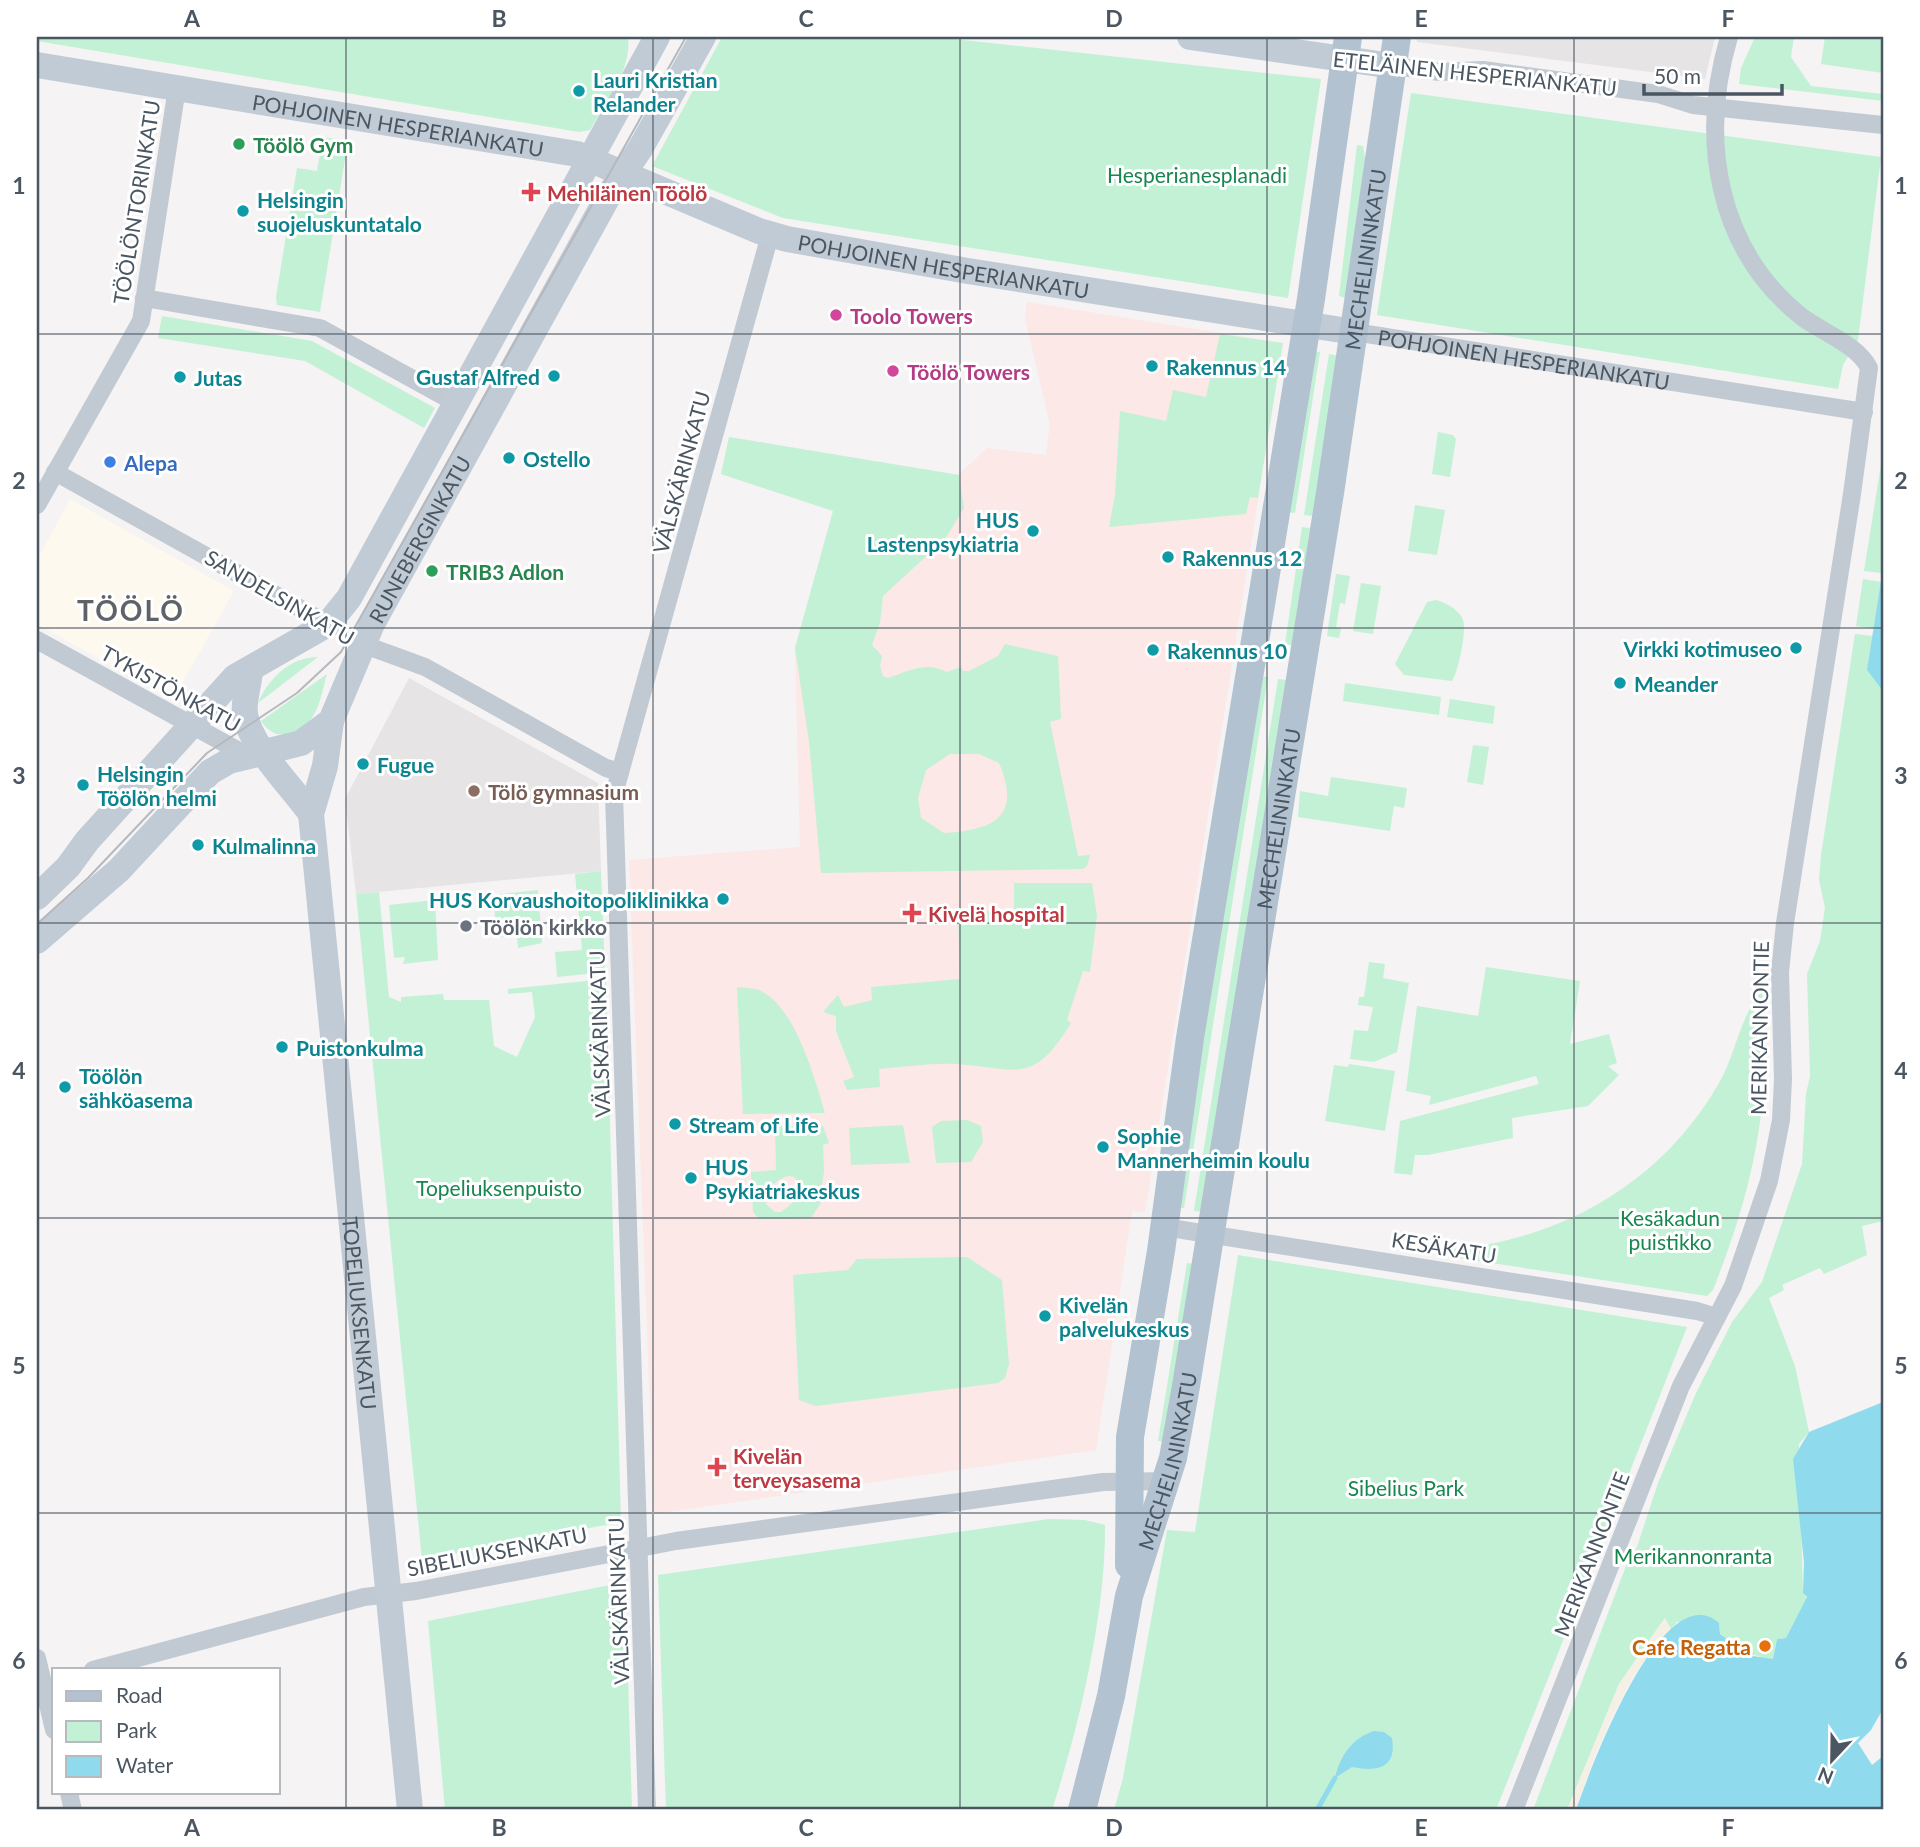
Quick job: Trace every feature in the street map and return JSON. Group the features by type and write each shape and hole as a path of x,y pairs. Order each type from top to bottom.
{"main road":[{"name":"RUNEBERGINKATU","path":"37,897 68,867 87,841 235,677 250,671 285,646 328,624 349,598 458,404 657,37"},
{"name":"RUNEBERGINKATU","path":"331,721 362,644 622,174 703,37"},
{"name":"ETELÄINEN HESPERIANKATU","path":"1190,37 1346,48 1393,66"},
{"name":"MECHELININKATU","path":"1082,1810 1111,1696 1129,1596 1167,1481 1186,1386 1354,332 1397,37"},
{"name":"MECHELININKATU","path":"1129,1596 1130,1437 1193,1025 1307,324 1346,48"},
{"name":"POHJOINEN HESPERIANKATU","path":"37,65 561,151 591,160 770,235 968,271 1354,332"},
{"name":"SANDELSINKATU","path":"328,624 362,644"},
{"path":"250,671 246,716 255,754 311,814"},
{"path":"37,941 119,870 210,772 229,761 302,743 331,721"},
{"name":"TOPELIUKSENKATU","path":"331,721 325,766 311,814 410,1810"}],"street":[{"path":"1715,108 1729,37"},
{"name":"ETELÄINEN HESPERIANKATU","path":"1393,66 1440,72 1483,70 1658,94 1715,108 1883,125"},
{"name":"TÖÖLÖNTORINKATU","path":"37,505 141,321 177,88"},
{"name":"MERIKANNONTIE","path":"1514,1810 1681,1386 1726,1303 1749,1245 1775,1156 1783,1079 1780,1001 1782,942 1864,412 1869,368 1865,360 1779,298 1740,242 1723,200 1717,170 1715,108"},
{"name":"VÄLSKÄRINKATU","path":"647,1810 614,806 621,772 770,235"},
{"path":"144,298 320,327 458,404"},
{"name":"POHJOINEN HESPERIANKATU","path":"1354,332 1864,412"},
{"name":"SANDELSINKATU","path":"55,472 328,624"},
{"name":"TYKISTÖNKATU","path":"37,640 191,725 255,754"},
{"name":"SANDELSINKATU","path":"362,644 425,667 606,768 621,772"},
{"name":"KESÄKATU","path":"1164,1227 1697,1311 1717,1317"},
{"name":"SIBELIUKSENKATU","path":"100,1668 356,1598 639,1547 1128,1479 1167,1481"},
{"path":"37,1658 52,1719"}],"shaded area":[{"path":"1417,37 1715,37 1705,79 1417,42"},
{"name":"Kivelä hospital","path":"1027,302 1283,343 1145,1212 1132,1211 1096,1450 654,1514 629,860 800,847 795,648 833,511 721,474 729,437 958,475 987,448 1046,455 1050,425 1025,318"},
{"path":"70,499 234,591 173,700 37,624 37,560"},
{"name":"Tölö gymnasium","path":"409,678 598,783 601,871 356,894 345,799"}],"green space":[{"path":"37,37 628,37 628,49 622,73 610,97 590,130 579,132 37,41"},
{"name":"Hesperianesplanadi","path":"722,37 936,37 1321,79 1288,298 783,218 652,166"},
{"path":"1755,37 1794,37 1791,57 1811,86 1883,94 1883,101 1739,84 1741,68"},
{"path":"1825,37 1883,37 1883,73 1821,64"},
{"path":"1411,93 1881,157 1858,340 1843,365 1838,389 1377,315"},
{"path":"323,137 348,141 320,312 277,305 276,297 297,168 317,171"},
{"path":"1357,145 1363,146 1366,164 1346,298 1339,296"},
{"path":"162,316 312,341 435,408 424,428 305,361 158,338"},
{"path":"1220,334 1283,343 1258,498 1250,497 1246,514 1109,527 1115,495 1120,411 1166,421 1173,390 1206,397"},
{"path":"1311,351 1320,352 1295,513 1285,512"},
{"path":"1329,354 1339,356 1314,516 1304,515"},
{"path":"1438,432 1453,435 1456,439 1450,477 1432,474"},
{"path":"729,437 959,475 964,508 945,539 883,596 880,623 872,645 882,656 880,666 883,676 888,678 924,667 947,672 961,667 963,671 969,671 998,656 1005,644 1058,656 1061,719 1050,722 1078,856 1090,855 1087,866 1083,869 821,873 809,742 795,648 833,511 721,474","holes":["950,754 979,754 999,763 1005,781 1005,808 999,817 989,824 944,833 921,818 918,798 926,770"]},
{"path":"1883,452 1883,568 1882,573 1864,571"},
{"path":"1415,505 1445,510 1437,555 1408,551"},
{"path":"1302,527 1310,528 1292,645 1285,644"},
{"path":"1336,574 1350,576 1345,604 1340,603 1336,627 1341,629 1339,638 1327,636"},
{"path":"1863,579 1881,582 1874,629 1856,626"},
{"path":"1361,583 1381,586 1373,634 1353,631"},
{"path":"1436,600 1455,610 1464,625 1461,651 1452,681 1404,675 1395,664 1427,602"},
{"name":"Merikannonranta","path":"1855,634 1873,636 1868,670 1883,691 1883,1221 1862,1226 1867,1255 1824,1274 1820,1268 1782,1285 1784,1290 1769,1298 1795,1366 1809,1432 1799,1444 1803,1592 1807,1599 1786,1638 1777,1639 1773,1660 1751,1654 1732,1643 1720,1634 1719,1623 1677,1622 1671,1629 1664,1619 1619,1684 1567,1810 1533,1810 1626,1566 1637,1547 1658,1483 1696,1393 1732,1322 1762,1282 1802,1164 1806,1094 1810,1076 1807,974 1820,941 1825,908 1819,880 1821,855"},
{"path":"318,657 258,703 281,671 298,661"},
{"path":"327,674 320,702 307,724 290,733 277,734 261,721"},
{"path":"1259,676 1268,677 1184,1208 1176,1207"},
{"path":"1278,679 1287,680 1202,1212 1194,1211"},
{"path":"1345,683 1441,697 1439,715 1343,701"},
{"path":"1450,699 1495,706 1493,724 1447,717"},
{"path":"1473,745 1489,747 1483,785 1467,782"},
{"path":"1331,777 1407,788 1404,808 1394,806 1390,831 1298,817 1300,791 1328,796"},
{"path":"601,871 605,972 557,977 555,952 582,950 575,874"},
{"path":"1014,883 1092,883 1097,916 1090,972 1083,971 1067,1020 1071,1023 1057,1043 1045,1057 1022,1069 947,1064 879,1069 880,1087 847,1090 843,1081 854,1077 836,1031 836,1016 823,1012 838,995 844,1007 872,1000 871,987 960,979 958,912 1014,910"},
{"path":"538,890 542,943 518,948 517,936 497,937 493,895"},
{"name":"Topeliuksenpuisto","path":"379,892 389,997 401,1002 401,997 443,994 444,1000 489,1000 494,1046 517,1057 535,1017 532,992 508,994 508,989 606,979 621,1522 422,1560 356,894"},
{"path":"435,900 438,960 403,964 405,957 394,958 389,905"},
{"path":"1369,962 1385,964 1383,978 1409,983 1397,1052 1374,1062 1350,1059 1354,1030 1368,1031 1373,1007 1358,1005 1359,997 1364,997"},
{"path":"1486,967 1580,981 1570,1044 1609,1034 1617,1063 1608,1066 1619,1075 1588,1106 1512,1118 1513,1138 1428,1155 1415,1155 1412,1175 1394,1173 1400,1121 1539,1084 1536,1076 1429,1105 1431,1096 1406,1091 1417,1006 1478,1016"},
{"path":"737,987 759,990 772,998 783,1011 802,1044 825,1113 743,1114"},
{"name":"Kesäkadun puistikko","path":"1762,991 1765,1070 1757,1143 1727,1253 1713,1290 1707,1296 1439,1255 1438,1251 1482,1246 1523,1236 1563,1221 1601,1203 1635,1179 1667,1152 1695,1119 1719,1083 1748,1011"},
{"path":"1349,1064 1395,1071 1385,1131 1325,1121 1334,1065 1348,1067"},
{"path":"967,1120 981,1126 983,1142 971,1162 936,1163 932,1127 941,1121"},
{"path":"903,1125 910,1163 851,1165 849,1128"},
{"path":"775,1126 823,1126 829,1143 823,1145 824,1172 820,1196 824,1198 811,1218 759,1219 753,1212 751,1172 776,1170","holes":["794,1177 799,1183 800,1197 781,1212 775,1212 766,1204 770,1190 783,1178"]},
{"name":"Sibelius Park","path":"1238,1255 1687,1327 1496,1810 1114,1810 1123,1778 1167,1530 1195,1532"},
{"path":"967,1257 1002,1280 1009,1364 1005,1378 998,1383 816,1406 799,1400 793,1275 848,1270 857,1259"},
{"path":"1187,1263 1194,1264 1166,1442 1158,1441"},
{"path":"1049,1519 1085,1520 1105,1525 1096,1632 1081,1707 1052,1810 666,1810 658,1575"},
{"path":"625,1582 632,1810 445,1810 428,1621"}],"sand":[{"path":"1665,1618 1671,1629 1654,1648 1625,1691 1593,1762 1576,1810 1567,1810 1619,1684"}],"water":[{"path":"1883,568 1883,691 1867,670"},
{"path":"1883,1402 1883,1709 1871,1730 1858,1743 1872,1765 1883,1756 1883,1810 1576,1810 1612,1721 1631,1684 1652,1650 1674,1626 1697,1615 1719,1623 1720,1634 1754,1653 1753,1656 1773,1659 1777,1639 1786,1638 1807,1597 1803,1593 1804,1562 1793,1459 1809,1432"},
{"path":"1374,1731 1384,1732 1392,1738 1393,1748 1388,1762 1370,1769 1352,1767 1335,1778 1348,1749 1359,1738"}],"waterway":[{"path":"1317,1810 1335,1778"}],"tram line":[{"path":"37,924 88,878 207,753 297,693 341,652 686,37"}],"place":[{"name":"Lauri Kristian Relander","path":"579,91"},
{"name":"Töölö Gym","path":"239,144"},
{"name":"Mehiläinen Töölö","path":"531,192"},
{"name":"Helsingin suojeluskuntatalo","path":"243,211"},
{"name":"Toolo Towers","path":"836,315"},
{"name":"Rakennus 14","path":"1152,366"},
{"name":"Töölö Towers","path":"893,371"},
{"name":"Gustaf Alfred","path":"554,376"},
{"name":"Jutas","path":"180,377"},
{"name":"Ostello","path":"509,458"},
{"name":"Alepa","path":"110,462"},
{"name":"HUS Lastenpsykiatria","path":"1033,531"},
{"name":"Rakennus 12","path":"1168,557"},
{"name":"TRIB3 Adlon","path":"432,571"},
{"name":"Virkki kotimuseo","path":"1796,648"},
{"name":"Rakennus 10","path":"1153,650"},
{"name":"Meander","path":"1620,683"},
{"name":"Fugue","path":"363,764"},
{"name":"Helsingin Töölön helmi","path":"83,785"},
{"name":"Tölö gymnasium","path":"474,791"},
{"name":"Kulmalinna","path":"198,845"},
{"name":"HUS Korvaushoitopoliklinikka","path":"723,899"},
{"name":"Kivelä hospital","path":"912,913"},
{"name":"Töölön kirkko","path":"466,926"},
{"name":"Puistonkulma","path":"282,1047"},
{"name":"Töölön sähköasema","path":"65,1087"},
{"name":"Stream of Life","path":"675,1124"},
{"name":"Sophie Mannerheimin koulu","path":"1103,1147"},
{"name":"HUS Psykiatriakeskus","path":"691,1178"},
{"name":"Kivelän palvelukeskus","path":"1045,1316"},
{"name":"Kivelän terveysasema","path":"717,1467"},
{"name":"Cafe Regatta","path":"1765,1646"}],"district":[{"name":"TÖÖLÖ","path":"131,610"}]}
